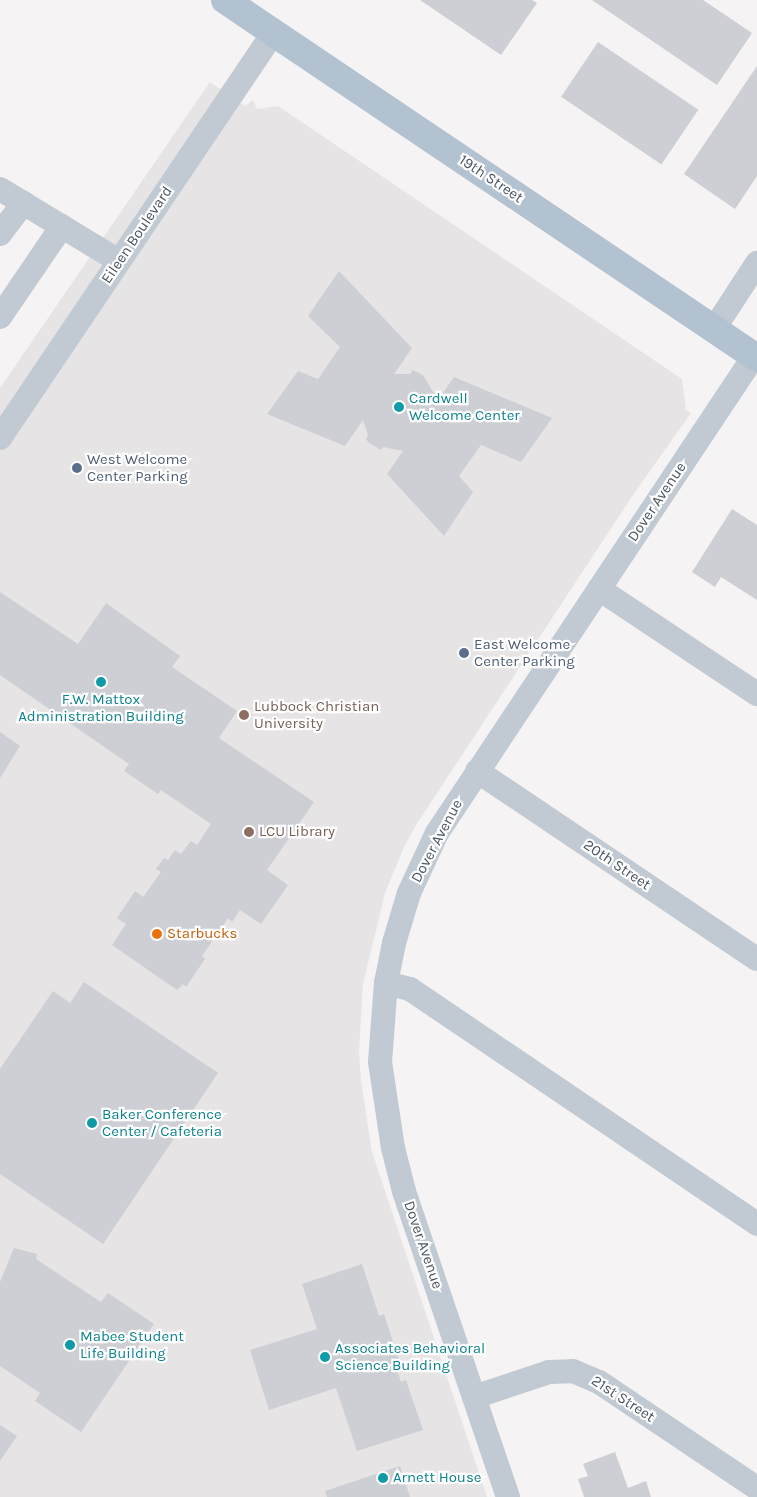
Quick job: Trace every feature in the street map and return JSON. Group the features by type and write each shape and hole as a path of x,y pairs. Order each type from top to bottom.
{"main road":[{"name":"19th Street","path":"225,0 756,357"}],"street":[{"name":"Eileen Boulevard","path":"0,438 273,32"},
{"path":"0,189 119,261"},
{"path":"0,234 23,203"},
{"path":"0,317 62,226"},
{"path":"714,329 757,263"},
{"name":"Dover Avenue","path":"508,1497 403,1186 393,1148 380,1062 386,983 401,918 420,868 437,833 599,588 756,357"},
{"path":"599,588 757,694"},
{"name":"20th Street","path":"477,771 757,959"},
{"path":"386,983 410,989 757,1224"},
{"name":"21st Street","path":"474,1397 549,1372 573,1371 599,1382 757,1488"}],"shaded area":[{"name":"Lubbock Christian University","path":"210,82 245,106 253,100 257,109 278,106 682,379 686,410 691,413 633,495 416,825 404,847 385,893 363,984 359,1052 361,1081 372,1152 487,1497 0,1497 0,388"}],"building":[{"path":"420,0 532,0 537,3 501,55"},
{"path":"592,0 703,0 752,33 717,85"},
{"path":"598,42 698,110 661,164 561,97"},
{"path":"757,66 757,176 735,209 684,174"},
{"name":"Cardwell Welcome Center","path":"339,271 412,348 394,374 410,374 413,370 423,375 438,400 454,377 552,418 521,462 481,445 459,476 473,492 444,536 387,474 403,451 383,447 381,450 369,443 366,439 368,435 363,420 345,446 267,414 298,371 318,379 340,347 308,316"},
{"path":"732,509 757,525 757,600 721,577 715,587 692,572"},
{"path":"0,592 78,644 106,603 180,656 172,667 237,711 219,738 314,802 267,870 288,885 261,924 240,910 232,922 228,918 202,956 205,959 186,987 183,984 177,990 112,945 126,924 117,918 135,891 143,897 161,872 156,869 164,858 168,860 175,850 181,854 191,841 197,845 211,824 161,790 158,794 124,771 129,764 0,675"},
{"path":"0,732 20,746 0,778"},
{"name":"Baker Conference Center / Cafeteria","path":"84,982 218,1073 103,1244 0,1174 0,1069 53,991 70,1003"},
{"name":"Mabee Student Life Building","path":"14,1248 37,1254 36,1259 101,1302 108,1293 154,1324 81,1432 35,1401 40,1393 0,1366 0,1282"},
{"name":"Associates Behavioral Science Building","path":"362,1264 379,1316 384,1314 400,1363 395,1364 401,1382 406,1380 423,1430 357,1451 336,1388 269,1410 250,1350 317,1329 302,1284"},
{"path":"0,1425 17,1436 0,1461"},
{"path":"615,1452 628,1488 646,1481 651,1497 584,1497 578,1479 588,1476 583,1464"},
{"name":"Arnett House","path":"400,1466 410,1497 327,1497 325,1491"}],"place":[{"name":"Cardwell Welcome Center","path":"399,407"},
{"name":"West Welcome Center Parking","path":"77,468"},
{"name":"East Welcome Center Parking","path":"464,653"},
{"name":"F.W. Mattox Administration Building","path":"101,682"},
{"name":"Lubbock Christian University","path":"244,715"},
{"name":"LCU Library","path":"249,832"},
{"name":"Starbucks","path":"157,934"},
{"name":"Baker Conference Center / Cafeteria","path":"92,1123"},
{"name":"Mabee Student Life Building","path":"70,1345"},
{"name":"Associates Behavioral Science Building","path":"325,1357"},
{"name":"Arnett House","path":"383,1478"}]}
